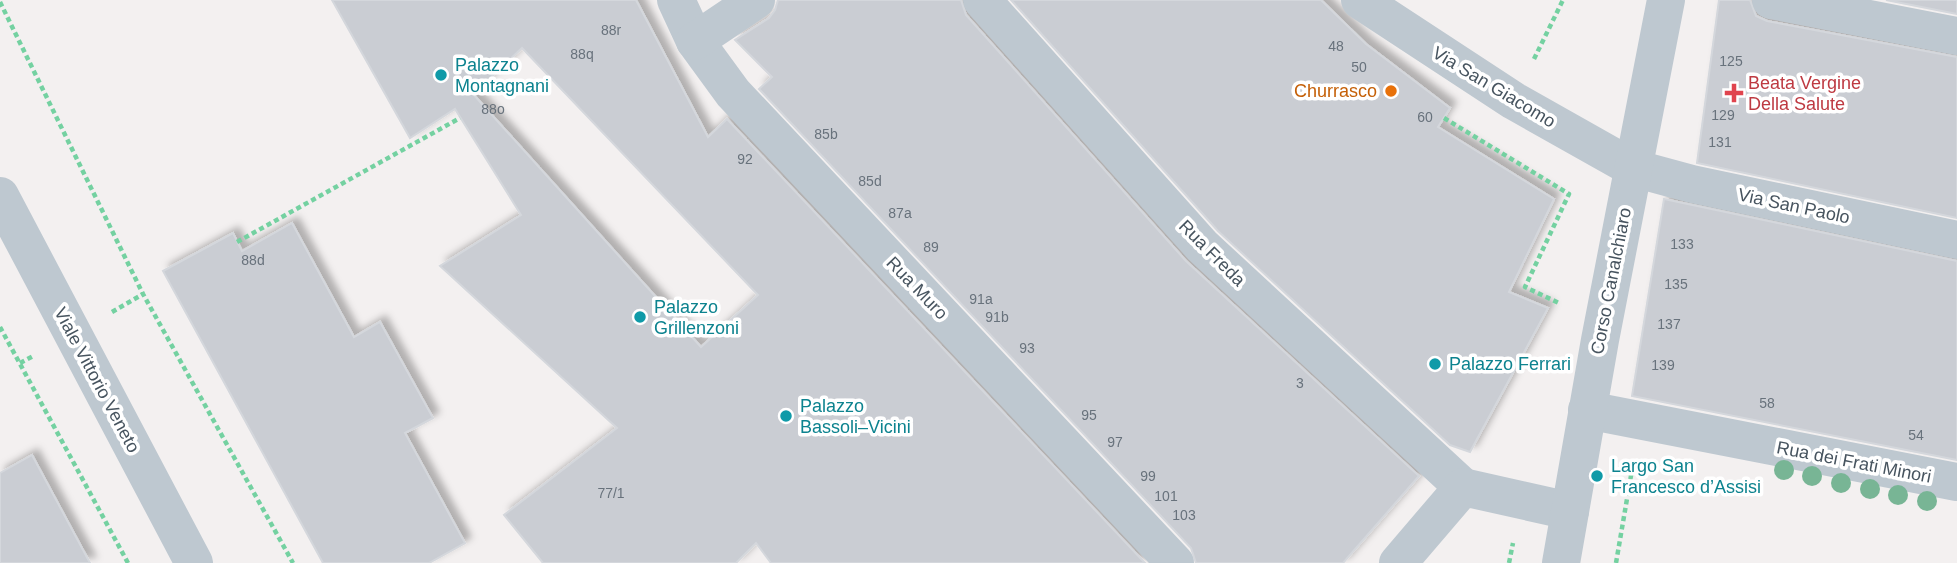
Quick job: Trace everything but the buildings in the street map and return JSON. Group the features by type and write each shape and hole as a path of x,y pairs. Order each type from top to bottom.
{"street":[{"name":"Rua Muro","path":"676,0 695,41 733,93 814,183 978,351 1175,563"},
{"path":"695,41 757,0"},
{"name":"Rua Freda","path":"982,0 1202,246 1463,487"},
{"name":"Via San Giacomo","path":"1360,0 1514,101 1633,167"},
{"name":"Corso Canalchiaro","path":"1561,563 1587,410 1666,0"},
{"path":"1771,0 1957,36"},
{"name":"Via San Paolo","path":"1633,167 1692,184 1957,240"},
{"name":"Viale Vittorio Veneto","path":"0,196 194,563"},
{"name":"Rua dei Frati Minori","path":"1587,410 1957,482"},
{"path":"1398,563 1463,487 1570,511"}],"path":[{"path":"1514,101 1563,0"},
{"path":"0,2 143,294 293,563"},
{"path":"237,242 460,118"},
{"path":"1444,118 1569,194 1525,286 1561,302 1559,312"},
{"path":"0,327 128,563"},
{"path":"1616,563 1641,420"},
{"path":"1509,563 1522,500"}],"place":[{"name":"Palazzo Montagnani","path":"441,75"},
{"name":"Churrasco","path":"1391,91"},
{"name":"Beata Vergine Della Salute","path":"1734,93"},
{"name":"Palazzo Grillenzoni","path":"640,317"},
{"name":"Palazzo Ferrari","path":"1435,364"},
{"name":"Palazzo Bassoli–Vicini","path":"786,416"},
{"name":"Largo San Francesco d’Assisi","path":"1597,476"}]}
